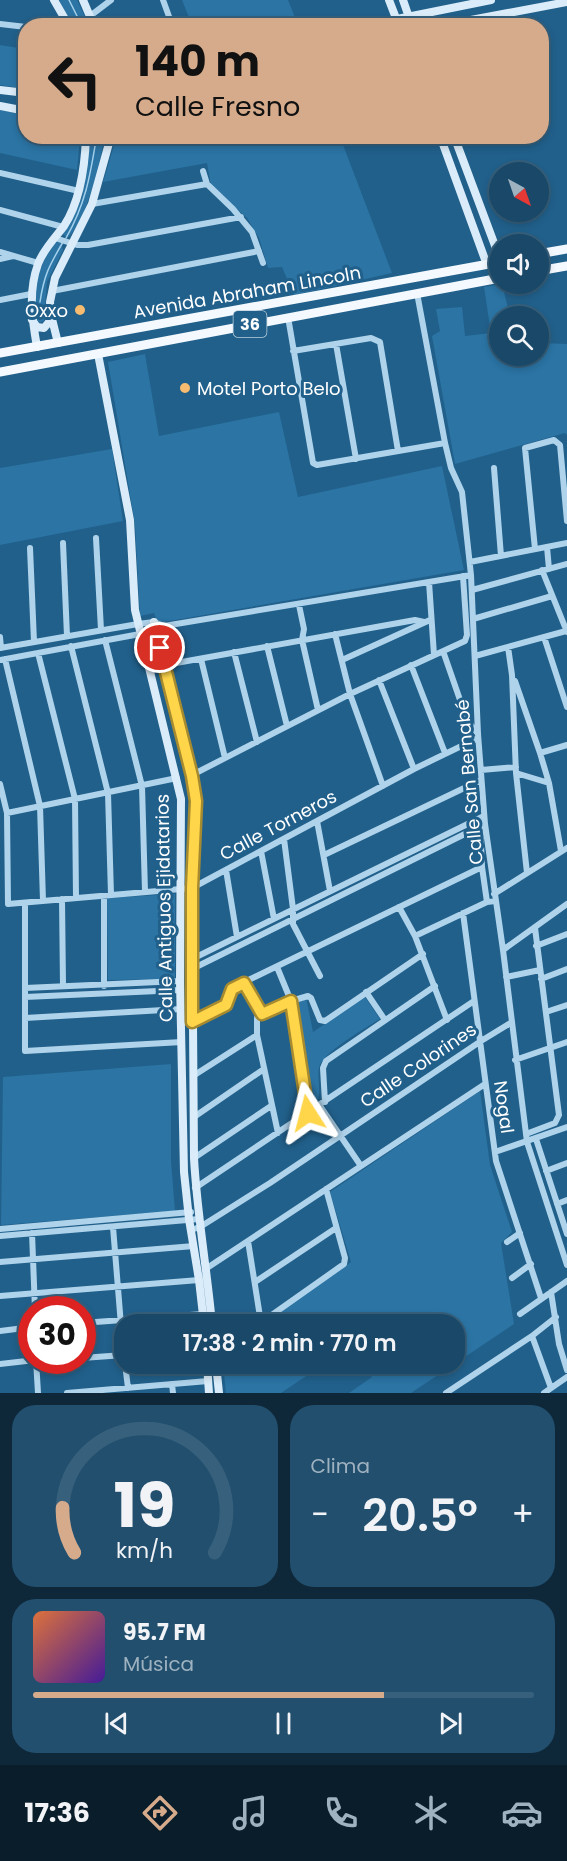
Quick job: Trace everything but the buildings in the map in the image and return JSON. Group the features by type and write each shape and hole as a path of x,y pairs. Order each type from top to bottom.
{"main road":[{"path":"549,252 567,249"},
{"name":"Avenida Abraham Lincoln","path":"0,353 487,265"},
{"path":"549,269 567,266"},
{"path":"472,268 475,283"},
{"name":"36","path":"0,372 288,316 489,280"}],"street":[{"path":"54,0 64,18"},
{"path":"82,0 90,16 111,0"},
{"path":"163,0 170,18"},
{"path":"389,0 396,18"},
{"path":"402,0 409,18"},
{"path":"422,18 491,0"},
{"path":"475,18 544,3 567,2"},
{"path":"0,24 18,26"},
{"path":"0,90 18,92"},
{"path":"0,106 18,109"},
{"path":"37,347 32,320 31,294 38,262 73,211 79,191 86,144"},
{"path":"32,320 37,327 44,328 49,322 52,291 58,270 92,204 109,144"},
{"path":"443,144 487,265"},
{"path":"457,144 490,234"},
{"path":"203,171 207,184 241,217 252,232 263,263"},
{"path":"0,172 79,191"},
{"path":"92,204 207,184"},
{"path":"0,210 63,226"},
{"path":"55,238 88,246 241,217"},
{"path":"52,291 260,251"},
{"path":"0,252 38,262"},
{"path":"0,259 13,256"},
{"name":"Calle San Bernabé","path":"417,293 445,443 451,468 462,492 472,590 482,780 482,867 487,902"},
{"path":"0,300 31,294"},
{"path":"51,315 58,343"},
{"path":"288,316 313,463 317,465 445,443"},
{"path":"293,351 371,338 380,342 398,451"},
{"path":"336,344 356,459"},
{"name":"Calle Antiguos Ejidatarios","path":"98,354 130,520 138,624 181,799 180,985 184,1172 188,1216 203,1314"},
{"path":"535,549 525,448 554,441 561,446 567,521"},
{"path":"494,468 501,556"},
{"path":"96,538 101,630"},
{"path":"63,543 67,636"},
{"path":"470,562 567,543"},
{"path":"475,656 567,631 552,596 545,569 547,547"},
{"path":"30,548 34,642"},
{"path":"472,590 567,564"},
{"path":"43,901 40,806 2,660 140,633 158,626 471,575"},
{"path":"192,776 350,694 462,643 467,638 463,576"},
{"path":"429,582 427,621 434,655"},
{"path":"473,619 552,596"},
{"path":"299,604 304,629 302,640 318,710"},
{"path":"165,665 415,620 427,621"},
{"path":"342,660 427,621"},
{"path":"0,637 0,648 138,624 158,626"},
{"name":"Calle Antiguos Ejidatarios","path":"158,626 196,801 192,888 194,1158 195,1188 211,1314"},
{"path":"335,634 350,694 384,786"},
{"path":"544,637 567,707"},
{"path":"105,640 142,786 145,892"},
{"path":"71,646 108,792 105,993"},
{"path":"267,646 287,726"},
{"path":"508,647 512,675 516,770 527,873"},
{"path":"443,651 467,720 478,736"},
{"path":"234,652 256,742"},
{"path":"38,653 75,799 76,898"},
{"path":"201,658 225,758"},
{"path":"411,665 445,753"},
{"path":"415,936 495,898 527,873 564,849 549,783 512,675"},
{"path":"379,680 414,769"},
{"name":"Calle Torneros","path":"7,813 8,904 192,888 478,736"},
{"path":"540,753 567,745"},
{"path":"481,770 516,770 549,783"},
{"path":"0,784 7,813 177,778"},
{"path":"324,855 482,780"},
{"path":"192,959 482,817"},
{"path":"317,821 330,891"},
{"path":"192,969 482,825"},
{"name":"Calle San Bernabé","path":"482,825 503,950 527,1142 567,1265"},
{"path":"284,838 293,909 292,920 320,976"},
{"path":"261,851 274,919"},
{"path":"192,1022 226,1005 232,989 482,867"},
{"path":"226,870 237,937"},
{"path":"62,899 63,986"},
{"path":"25,903 25,1051 182,1042"},
{"path":"503,950 567,904"},
{"path":"399,907 423,954 447,1020"},
{"name":"Nogal","path":"463,913 498,1170 542,1298"},
{"path":"526,1134 555,1123 559,1115 535,928"},
{"path":"536,946 567,934"},
{"path":"278,1133 257,1035 256,1020 262,1014 308,996 319,1017 325,1021 423,954"},
{"path":"277,967 291,1001 308,1113"},
{"path":"541,979 567,969"},
{"path":"506,977 540,970"},
{"path":"244,983 262,1014"},
{"path":"25,988 105,984 180,985"},
{"path":"25,997 105,993 180,985"},
{"path":"361,1166 323,1104 323,1068 326,1061 435,986"},
{"path":"366,992 385,1020"},
{"path":"195,1188 474,1001"},
{"path":"546,1012 567,1005"},
{"path":"25,1018 181,1009"},
{"name":"Calle Colorines","path":"191,1230 199,1219 270,1183 512,1022"},
{"path":"193,1076 257,1035"},
{"path":"515,1060 567,1042"},
{"path":"194,1117 264,1069"},
{"path":"207,1268 485,1084"},
{"path":"194,1158 271,1106"},
{"path":"495,1152 567,1127"},
{"path":"536,1138 567,1234"},
{"path":"546,1172 567,1164"},
{"path":"274,1314 340,1268 345,1261 326,1189"},
{"path":"557,1204 567,1200"},
{"path":"0,1236 113,1227 188,1216"},
{"path":"0,1229 188,1216 199,1219"},
{"path":"113,1227 119,1314"},
{"path":"255,1282 336,1228"},
{"path":"32,1233 34,1296"},
{"path":"507,1242 520,1233"},
{"path":"248,1241 259,1314"},
{"path":"0,1262 194,1246"},
{"path":"512,1278 531,1264"},
{"path":"0,1296 199,1280"},
{"path":"520,1314 567,1281"},
{"path":"551,1292 559,1344 567,1371"},
{"path":"446,1393 532,1336 556,1317"},
{"path":"96,1322 114,1321"},
{"path":"0,1331 18,1329"},
{"path":"532,1336 551,1388"},
{"path":"96,1358 114,1359"},
{"path":"0,1364 18,1362"},
{"path":"37,1374 38,1393"},
{"path":"126,1374 128,1388"},
{"path":"208,1374 209,1393"},
{"path":"217,1374 219,1393"},
{"path":"544,1393 567,1377"},
{"path":"68,1393 128,1388 140,1390 208,1381"},
{"path":"172,1384 173,1393"}],"shaded area":[{"path":"59,0 77,0 86,18 68,18"},
{"path":"182,0 288,0 295,18 189,18"},
{"path":"0,45 18,48 18,88 0,85"},
{"path":"0,110 18,114 18,144 79,144 77,170 0,153"},
{"path":"88,144 103,144 92,191 80,220 67,238 63,234 64,231 82,197"},
{"path":"114,144 343,144 392,273 294,295 282,267 268,268 259,238 247,218 211,186 207,163 103,182"},
{"path":"56,242 61,243 63,250 47,282 44,321 38,323 35,320 35,298 40,270"},
{"path":"489,286 489,294 504,294 508,306 489,306 489,320 484,287"},
{"path":"462,307 465,336 489,333 489,366 549,366 549,343 567,344 567,435 565,433 455,464 432,336 440,331 436,309"},
{"path":"145,354 159,436 279,412 298,497 442,466 464,570 158,623 154,613 140,616 135,525 108,362"},
{"path":"112,449 123,521 0,545 0,468"},
{"path":"175,894 175,979 108,980 107,898"},
{"path":"306,997 313,1032 365,997 380,1019 327,1055 319,1068 318,1101 312,1104 293,1004"},
{"path":"171,1064 171,1161 175,1211 1,1225 3,1077"},
{"path":"480,1091 490,1165 512,1232 501,1243 514,1324 465,1357 465,1314 278,1314 351,1262 330,1192"},
{"path":"224,1374 309,1374 281,1393 226,1393"},
{"path":"370,1374 439,1374 411,1393 349,1393 372,1377"}],"waterway":[{"path":"69,0 78,18"},
{"path":"66,238 78,214 86,190 95,144"},
{"path":"40,302 48,271 63,242"}],"place":[{"name":"Oxxo","path":"80,310"},
{"name":"Motel Porto Belo","path":"185,388"}],"route":[{"path":"160,648 192,776 196,801 192,888 192,1022 226,1005 232,989 244,983 262,1014 291,1001 308,1113"}]}
